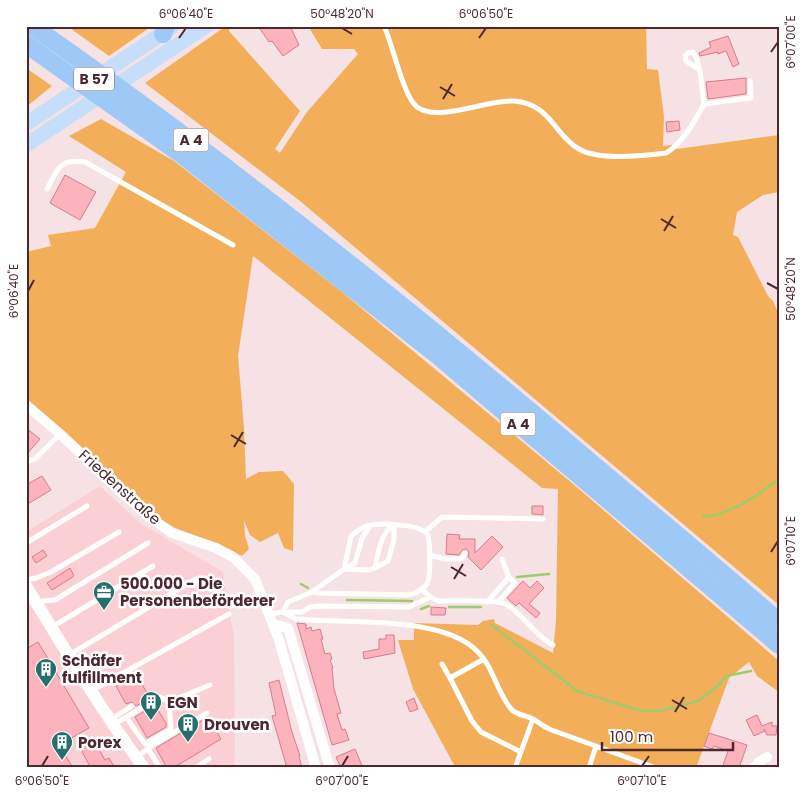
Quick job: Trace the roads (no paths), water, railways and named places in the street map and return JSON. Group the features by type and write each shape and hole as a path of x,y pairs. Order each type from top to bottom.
{"highway":[{"name":"A 4","path":"32,26 71,61 124,114 182,154 236,185"},
{"path":"44,26 71,61"},
{"name":"A 4","path":"26,44 71,61 140,103 236,185 450,344 773,618"},
{"name":"A 4","path":"282,220 437,355 779,645"}],"main road":[{"name":"B 57","path":"26,145 206,26"},
{"name":"B 57","path":"26,124 167,29"}],"street":[{"name":"Friedenstraße","path":"26,406 60,434 148,516 172,533 216,548 233,557 259,585 272,619 316,768"},
{"path":"27,586 91,692 144,768"},
{"path":"272,619 288,628 330,768"},
{"path":"754,768 767,757"}],"lane":[{"path":"384,26 408,94 418,107 436,112 494,102 515,101 530,105 545,113 574,146 594,155 609,157 666,153 673,149 704,104 699,69"},
{"path":"704,104 751,98 750,81"},
{"path":"48,189 58,168 65,162 74,160 84,162 233,245"},
{"path":"26,462 35,459 60,434"},
{"path":"26,543 87,506"},
{"path":"426,531 438,520 448,517 543,518"},
{"path":"272,619 283,612 288,602 312,592 355,563 362,538 370,524"},
{"path":"312,592 320,594 410,594 422,589 427,583 429,555 429,540 426,531 416,526 370,524 351,536 344,569"},
{"path":"375,568 383,536 394,525"},
{"path":"344,569 369,570 388,561 394,539 394,525"},
{"path":"27,586 36,578 52,572 119,532"},
{"path":"38,604 54,600 148,543"},
{"path":"429,555 462,560 465,553"},
{"path":"498,602 515,583 509,577 502,559"},
{"path":"51,627 154,566"},
{"path":"487,602 509,577"},
{"path":"68,655 196,579"},
{"path":"422,589 430,597 439,601 503,602 515,611 544,640 553,645"},
{"path":"283,612 302,612 310,607 318,606 409,607 430,597"},
{"path":"283,612 302,620 422,626 459,639 476,650 484,659 511,708 521,715 533,719 549,729 656,768"},
{"path":"91,692 229,614"},
{"path":"450,678 484,659"},
{"path":"442,664 472,721 481,732 521,752"},
{"path":"169,702 210,685"},
{"path":"111,723 126,717 160,697 169,702"},
{"path":"126,717 145,744 171,729 169,702"},
{"path":"111,723 132,706"},
{"path":"136,757 207,713"},
{"path":"515,768 533,719"},
{"path":"589,768 596,746"},
{"path":"148,749 160,768"},
{"path":"195,768 209,759"}],"waterway":[{"path":"703,517 734,508 753,498 779,479"},
{"path":"517,577 549,574"},
{"path":"301,584 308,588"},
{"path":"347,600 412,601"},
{"path":"421,609 429,606"},
{"path":"449,607 481,607"},
{"path":"492,625 577,691 646,711 659,711 698,701 720,684 726,676 751,671"}],"place":[{"name":"500.000 - Die Personenbeförderer","path":"104,611"},
{"name":"Schäfer fulfillment","path":"46,688"},
{"name":"EGN","path":"151,721"},
{"name":"Drouven","path":"188,743"},
{"name":"Porex","path":"62,761"}]}
